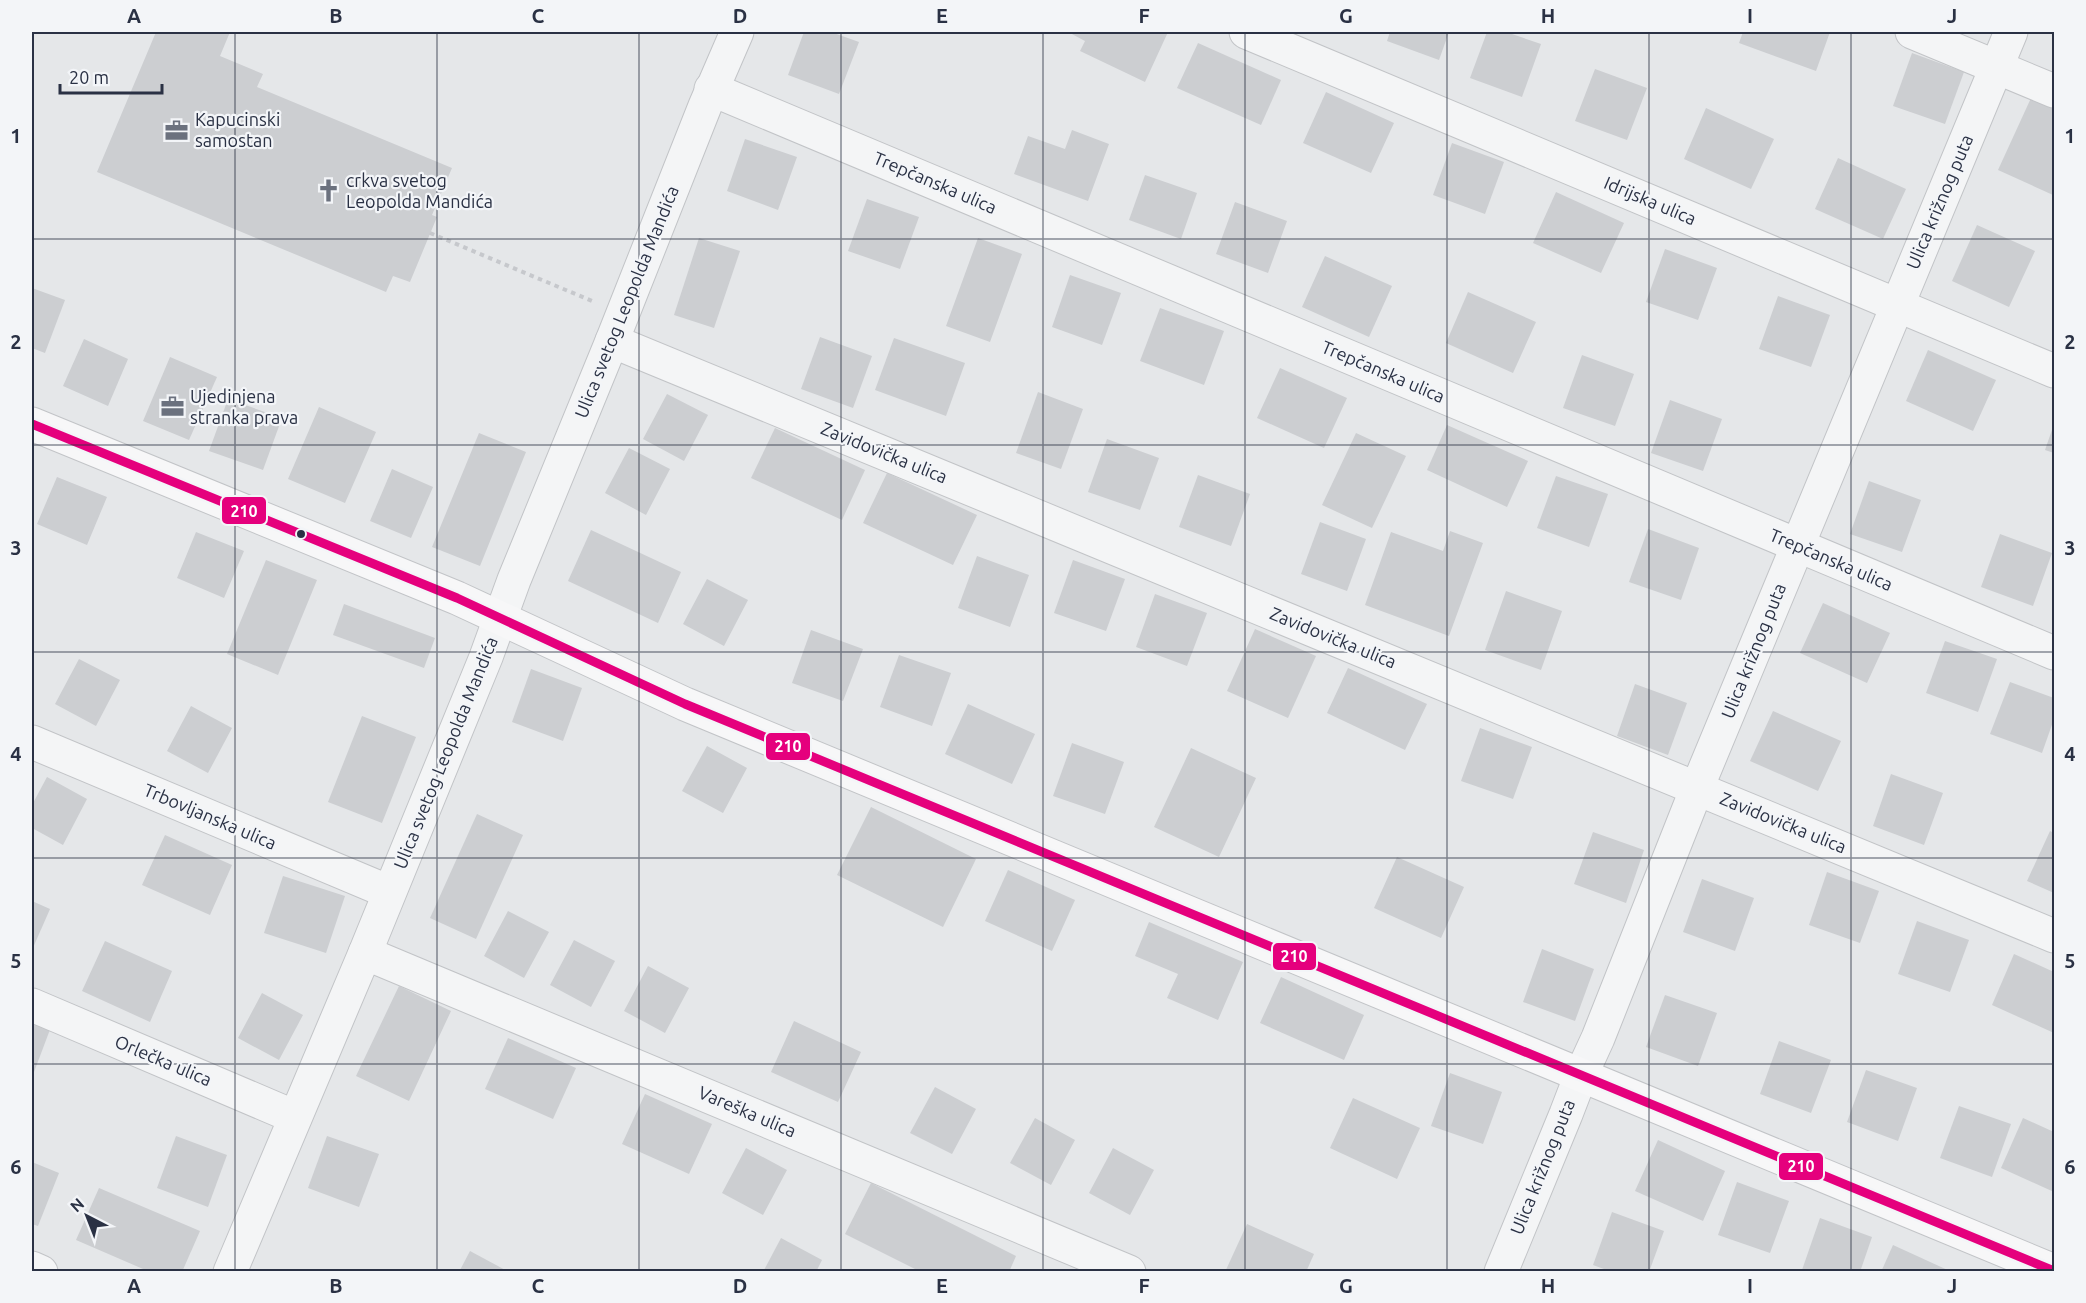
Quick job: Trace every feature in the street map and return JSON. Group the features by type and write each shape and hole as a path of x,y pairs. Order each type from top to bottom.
{"street":[{"name":"Ulica svetog Leopolda Mandića","path":"230,1272 486,657 711,90 737,32"},
{"name":"Idrijska ulica","path":"1246,32 2055,371"},
{"path":"1912,32 2055,91"},
{"name":"Ulica križnog puta","path":"1501,1272 1598,1038 1697,788 2011,32"},
{"name":"Trepčanska ulica","path":"711,90 2055,653"},
{"name":"Zavidovička ulica","path":"612,341 2055,936"},
{"path":"32,424 374,563 500,617 684,704 2055,1271"},
{"name":"Trbovljanska ulica","path":"32,742 389,892"},
{"name":"Vareška ulica","path":"365,952 1129,1272"},
{"name":"Orlečka ulica","path":"32,1005 295,1117"},
{"path":"32,1268 40,1272"}],"path":[{"path":"430,233 587,299"}],"building":[{"name":"crkva svetog Leopolda Mandića","path":"156,32 230,32 220,56 263,74 257,87 452,168 432,215 437,217 410,282 393,276 386,292 97,172"},
{"path":"804,32 831,32 859,42 839,94 788,75"},
{"path":"1071,32 1168,32 1145,82 1080,51 1085,41"},
{"path":"1390,32 1449,32 1439,60 1387,41"},
{"path":"1487,32 1506,32 1541,44 1522,97 1470,78"},
{"path":"1743,32 1830,32 1816,71 1739,43"},
{"path":"1198,43 1281,80 1261,125 1177,88"},
{"path":"1912,53 1964,72 1945,124 1893,106"},
{"path":"1595,69 1647,88 1627,140 1575,121"},
{"path":"1326,92 1394,123 1371,173 1303,143"},
{"path":"2031,98 2054,108 2053,195 1998,170"},
{"path":"1706,108 1774,139 1751,189 1684,159"},
{"path":"1072,130 1109,144 1088,201 1014,174 1028,136 1065,149"},
{"path":"745,139 797,157 778,210 727,191"},
{"path":"1452,143 1504,162 1485,214 1433,195"},
{"path":"1838,158 1906,189 1883,239 1815,209"},
{"path":"1145,175 1197,193 1181,239 1129,220"},
{"path":"1556,192 1624,223 1601,273 1533,243"},
{"path":"867,199 919,217 900,269 848,251"},
{"path":"1235,202 1287,221 1268,273 1216,254"},
{"path":"1977,225 2035,251 2009,307 1952,281"},
{"path":"699,238 740,251 714,328 674,315"},
{"path":"978,238 1022,254 990,342 946,326"},
{"path":"1665,249 1717,268 1698,320 1646,302"},
{"path":"1325,256 1392,286 1369,337 1302,307"},
{"path":"1070,275 1121,293 1102,345 1052,327"},
{"path":"32,288 65,300 45,353 32,348"},
{"path":"1468,292 1536,322 1513,373 1446,343"},
{"path":"1778,296 1830,315 1811,367 1759,349"},
{"path":"1160,308 1224,331 1204,385 1140,361"},
{"path":"820,337 872,356 853,408 801,389"},
{"path":"894,338 965,363 946,416 875,390"},
{"path":"84,339 128,359 108,406 63,386"},
{"path":"1928,350 1996,380 1973,431 1906,401"},
{"path":"1582,355 1634,374 1615,426 1563,408"},
{"path":"170,357 217,377 189,440 143,421"},
{"path":"1280,368 1347,398 1324,448 1257,418"},
{"path":"1038,392 1083,409 1061,469 1016,453"},
{"path":"667,394 708,415 684,461 643,439"},
{"path":"228,399 282,418 263,470 209,451"},
{"path":"1670,400 1722,419 1703,471 1651,453"},
{"path":"319,407 376,432 345,503 288,479"},
{"path":"2054,424 2054,453 2045,450"},
{"path":"1447,425 1528,461 1507,507 1427,470"},
{"path":"775,428 865,470 842,520 751,478"},
{"path":"479,433 526,452 480,566 432,547"},
{"path":"1356,433 1406,456 1372,528 1322,505"},
{"path":"1107,439 1159,458 1140,510 1088,492"},
{"path":"629,448 670,469 646,515 605,493"},
{"path":"392,469 433,487 411,538 370,521"},
{"path":"887,473 977,515 953,565 863,523"},
{"path":"1198,475 1250,494 1231,546 1179,527"},
{"path":"1556,476 1608,494 1589,547 1537,528"},
{"path":"57,477 107,497 87,545 37,524"},
{"path":"1869,481 1921,500 1902,552 1850,534"},
{"path":"1320,522 1366,539 1347,591 1301,574"},
{"path":"1648,529 1699,548 1681,600 1629,582"},
{"path":"591,530 681,572 658,623 568,581"},
{"path":"1450,531 1483,543 1449,636 1365,605 1391,532 1443,551"},
{"path":"196,532 244,551 224,598 177,578"},
{"path":"2000,534 2052,553 2033,606 1981,587"},
{"path":"977,556 1029,575 1010,627 958,608"},
{"path":"266,560 317,580 278,675 227,654"},
{"path":"1073,560 1125,579 1106,631 1054,613"},
{"path":"707,579 748,600 724,646 683,624"},
{"path":"1506,591 1562,611 1541,670 1485,650"},
{"path":"1155,594 1207,613 1187,666 1136,647"},
{"path":"1823,603 1890,633 1867,683 1800,653"},
{"path":"344,604 435,638 424,668 333,635"},
{"path":"1255,629 1316,656 1288,718 1227,691"},
{"path":"811,630 863,649 843,701 792,683"},
{"path":"1945,641 1997,659 1978,712 1926,693"},
{"path":"899,655 951,673 932,726 880,707"},
{"path":"79,659 120,680 96,726 55,704"},
{"path":"1348,668 1427,704 1405,750 1327,713"},
{"path":"531,669 582,688 563,741 512,722"},
{"path":"2010,682 2054,698 2054,719 2042,753 1990,734"},
{"path":"1635,684 1687,703 1668,755 1617,736"},
{"path":"968,704 1035,734 1012,784 945,754"},
{"path":"191,706 232,728 208,773 167,751"},
{"path":"1773,711 1841,741 1818,791 1750,761"},
{"path":"362,716 416,737 382,823 328,802"},
{"path":"1480,728 1532,747 1513,799 1461,781"},
{"path":"1072,743 1124,762 1105,814 1053,796"},
{"path":"707,746 747,768 723,813 682,791"},
{"path":"1191,748 1256,778 1219,857 1154,827"},
{"path":"1891,774 1943,793 1924,845 1873,826"},
{"path":"47,777 87,799 63,845 32,828 32,805"},
{"path":"871,807 976,859 943,927 837,875"},
{"path":"477,814 523,835 476,939 430,918"},
{"path":"2050,831 2054,833 2054,893 2027,881"},
{"path":"1593,832 1644,850 1626,903 1574,884"},
{"path":"165,835 232,865 210,915 142,885"},
{"path":"1397,857 1464,887 1441,938 1374,908"},
{"path":"1008,870 1075,900 1052,951 985,921"},
{"path":"1827,872 1879,891 1860,943 1809,925"},
{"path":"283,876 345,896 326,953 264,933"},
{"path":"1702,879 1754,898 1735,951 1683,932"},
{"path":"32,901 50,909 32,950"},
{"path":"508,911 549,932 524,978 484,956"},
{"path":"1917,921 1969,940 1950,992 1898,974"},
{"path":"1149,922 1243,962 1218,1020 1167,998 1178,974 1135,956"},
{"path":"574,940 615,961 591,1007 550,985"},
{"path":"105,941 172,971 150,1022 82,991"},
{"path":"1542,949 1594,969 1575,1021 1523,1002"},
{"path":"2014,954 2054,972 2054,1033 1992,1005"},
{"path":"648,966 689,988 665,1033 624,1011"},
{"path":"1281,977 1364,1015 1344,1060 1260,1023"},
{"path":"399,986 451,1011 409,1101 356,1076"},
{"path":"262,993 303,1015 279,1060 238,1038"},
{"path":"1665,995 1717,1013 1698,1066 1646,1047"},
{"path":"32,1011 54,1019 34,1072 32,1071"},
{"path":"794,1021 861,1052 838,1102 771,1072"},
{"path":"508,1038 576,1068 553,1119 485,1089"},
{"path":"1779,1041 1831,1060 1811,1113 1760,1094"},
{"path":"1866,1070 1917,1088 1898,1141 1847,1122"},
{"path":"1450,1073 1502,1092 1483,1144 1431,1126"},
{"path":"935,1087 976,1109 952,1154 910,1133"},
{"path":"645,1094 712,1124 689,1174 622,1144"},
{"path":"1353,1098 1420,1128 1397,1179 1330,1148"},
{"path":"1959,1106 2011,1124 1992,1177 1940,1158"},
{"path":"1035,1118 1075,1140 1051,1185 1010,1163"},
{"path":"2023,1118 2054,1132 2054,1192 2001,1168"},
{"path":"176,1136 227,1155 208,1207 157,1188"},
{"path":"327,1136 379,1154 359,1207 308,1188"},
{"path":"1658,1140 1725,1171 1703,1221 1635,1191"},
{"path":"746,1148 787,1170 763,1215 722,1193"},
{"path":"1113,1148 1154,1170 1130,1215 1089,1193"},
{"path":"32,1162 59,1173 38,1226 32,1224"},
{"path":"1737,1182 1789,1201 1770,1253 1718,1235"},
{"path":"871,1183 1016,1256 1009,1272 921,1272 845,1234"},
{"path":"99,1188 200,1231 182,1272 150,1272 76,1240"},
{"path":"1612,1212 1664,1231 1649,1272 1612,1272 1593,1265"},
{"path":"1820,1218 1872,1237 1860,1272 1802,1270"},
{"path":"1247,1224 1314,1254 1306,1272 1225,1272"},
{"path":"781,1238 822,1260 816,1272 763,1272"},
{"path":"1893,1245 1952,1272 1881,1272"},
{"path":"470,1251 509,1272 459,1272"}],"transit line":[{"name":"210","path":"32,424 457,598 685,704 2054,1271"}],"place":[{"name":"Kapucinski samostan","path":"177,130"},
{"name":"crkva svetog Leopolda Mandića","path":"328,191"},
{"name":"Ujedinjena stranka prava","path":"172,407"}]}
